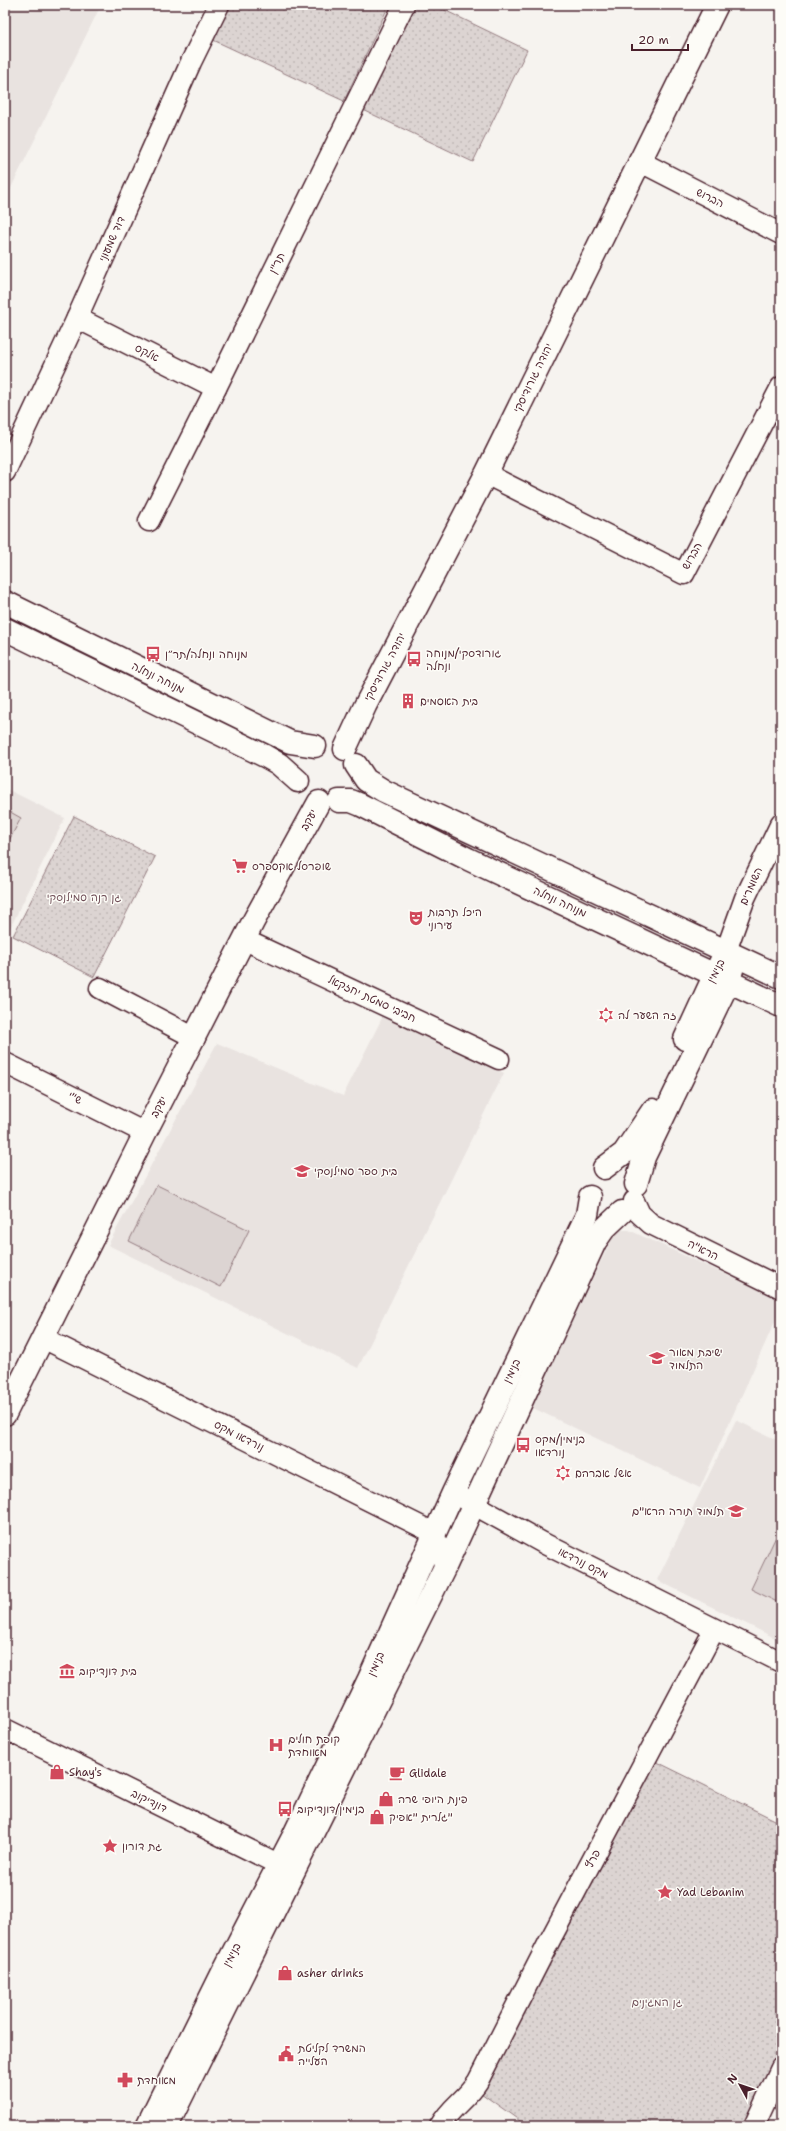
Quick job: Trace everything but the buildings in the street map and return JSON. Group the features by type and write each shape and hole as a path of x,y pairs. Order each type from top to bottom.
{"street":[{"name":"דוד שמעוני","path":"5,472 77,318 191,62 219,5"},
{"name":"תר\"ן","path":"148,521 216,388 404,5"},
{"name":"יהודה גורודיסקי","path":"350,757 365,706 486,474 717,5"},
{"name":"הברוש","path":"639,161 781,234"},
{"name":"אלקס","path":"77,318 216,388"},
{"name":"הברוש","path":"486,474 684,574 781,387"},
{"name":"מנוחה ונחלה","path":"5,602 290,742 315,746"},
{"path":"5,629 265,756 279,764 298,781"},
{"path":"350,757 356,778 352,790 329,801 310,797 302,790 298,781 297,772 302,757 315,746 330,744 350,757 366,780 384,791 781,977"},
{"name":"מנוחה ונחלה","path":"329,801 351,801 361,805 468,859 781,1006"},
{"name":"יעקב","path":"5,1414 145,1133 245,940 329,801"},
{"name":"השומרים","path":"726,951 745,898 781,823"},
{"name":"חביבי סמטת יחזקאל","path":"245,940 499,1059"},
{"name":"בנימין","path":"147,2126 223,1972 286,1868 445,1567 595,1242 604,1229 631,1199 644,1157 722,977 726,951"},
{"name":"בנימין","path":"604,1168 624,1153 654,1108 722,977"},
{"path":"100,988 195,1038"},
{"name":"ש\"י","path":"5,1063 145,1133"},
{"path":"620,1167 627,1171 631,1199 610,1214 599,1210 590,1197 590,1183 593,1176 604,1168 620,1167"},
{"name":"בנימין","path":"167,2126 286,1868 434,1533 588,1215 590,1197"},
{"name":"הרא\"ה","path":"631,1199 640,1214 651,1224 781,1288"},
{"name":"נורדאו מקס","path":"43,1338 434,1533"},
{"name":"מקס נורדאו","path":"453,1493 475,1504 511,1526 714,1630"},
{"path":"434,1533 445,1567"},
{"path":"714,1630 781,1662"},
{"name":"פרץ","path":"440,2126 450,2110 474,2088 714,1630"},
{"name":"דונדיקוב","path":"5,1729 286,1868"},
{"path":"754,2126 781,2068"}],"shaded area":[{"path":"5,5 101,5 5,200"},
{"path":"5,788 65,818 5,938"},
{"name":"בית ספר סמילנסקי","path":"384,1014 504,1073 358,1368 108,1245 217,1043 343,1096"},
{"name":"ישיבת מאור התלמוד","path":"616,1230 629,1230 781,1300 781,1308 700,1488 531,1407"},
{"name":"תלמוד תורה הרא\"ם","path":"736,1420 781,1442 781,1641 657,1580"}],"green space":[{"path":"227,5 389,5 344,101 211,39"},
{"path":"406,5 434,5 527,50 473,162 357,107"},
{"path":"5,809 21,818 5,848"},
{"name":"גן רנה סמילנסקי","path":"74,816 155,857 94,977 13,936"},
{"path":"157,1185 249,1230 221,1287 129,1241"},
{"path":"781,1526 781,1604 751,1589"},
{"name":"גן המגינים","path":"647,1757 781,1823 781,2051 750,2126 527,2126 474,2088"}],"place":[{"name":"מנוחה ונחלה/תר״ן","path":"153,654"},
{"name":"גורודסקי/מנוחה ונחלה","path":"414,659"},
{"name":"בית האסמים","path":"408,701"},
{"name":"שופרסל אקספרס","path":"240,866"},
{"name":"היכל תרבות עירוני","path":"416,918"},
{"name":"זה השער לה","path":"606,1015"},
{"name":"בית ספר סמילנסקי","path":"302,1171"},
{"name":"ישיבת מאור התלמוד","path":"657,1358"},
{"name":"בנימין/מקס נורדאו","path":"523,1445"},
{"name":"אשל אברהם","path":"563,1473"},
{"name":"תלמוד תורה הרא\"ם","path":"736,1511"},
{"name":"בית דונדיקוב","path":"67,1671"},
{"name":"קופת חולים מאוחדת","path":"276,1745"},
{"name":"Shay's","path":"57,1772"},
{"name":"Glidale","path":"397,1773"},
{"name":"פינת היופי שרה","path":"386,1799"},
{"name":"בנימין/דונדיקוב","path":"285,1809"},
{"name":"גלרית \"אפיק\"","path":"377,1817"},
{"name":"גת דורון","path":"110,1846"},
{"name":"Yad Lebanim","path":"665,1892"},
{"name":"asher drinks","path":"285,1973"},
{"name":"המשרד לקליטת העלייה","path":"286,2054"},
{"name":"מאוחדת","path":"125,2080"}]}
